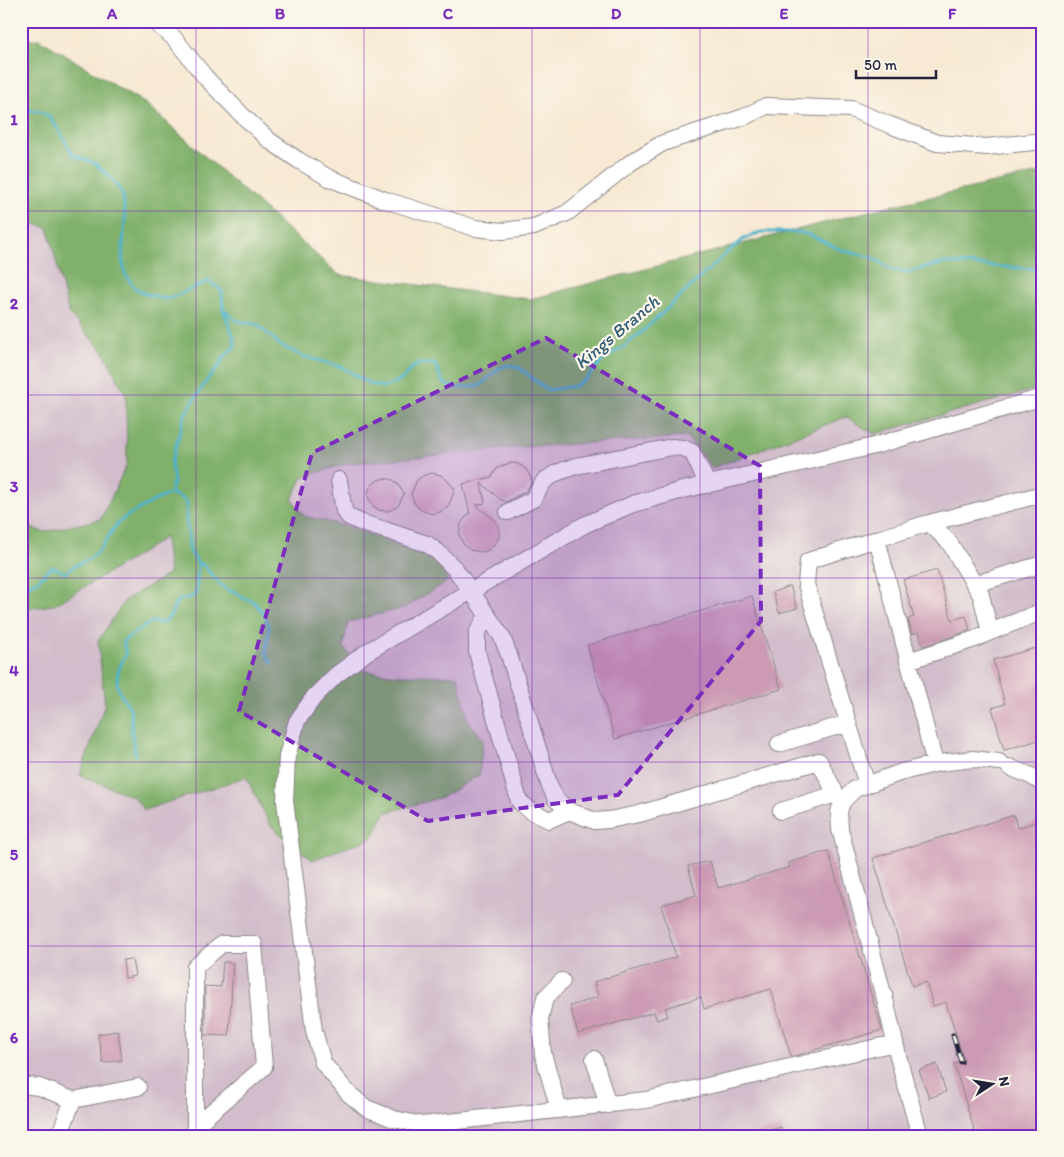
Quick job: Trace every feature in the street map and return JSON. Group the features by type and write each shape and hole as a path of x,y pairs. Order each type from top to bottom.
{"street":[{"path":"153,21 174,38 206,78 242,116 270,141 298,160 329,178 385,200 475,228 503,231 534,227 567,213 630,163 663,144 744,117 766,106 851,109 937,143 987,147 1043,141"},
{"path":"895,1043 646,1100 608,1105 422,1125 394,1119 366,1108 348,1093 323,1063 314,1032 285,801 287,756 297,721 314,697 336,675 367,652 584,526 633,504 874,446 1043,397"},
{"path":"508,512 533,499 544,481 556,473 576,466 672,447 692,452 708,485"},
{"path":"339,480 344,511 349,517 427,544 455,569 487,614 502,637 509,655 549,784 556,799 569,811 595,821 639,814 819,760 839,798 840,829 920,1136"},
{"path":"867,784 806,584 808,561 929,523 1043,494"},
{"path":"929,523 949,542 982,595 990,632"},
{"path":"877,539 935,764"},
{"path":"974,584 1043,564"},
{"path":"908,661 975,639 1043,611"},
{"path":"487,614 477,633 477,652 519,801 531,811 549,820 569,811"},
{"path":"779,744 848,723"},
{"path":"782,811 839,798 854,789 902,772 935,764 973,759 1004,765 1043,783"},
{"path":"222,944 254,944 264,1067 195,1131 195,967 222,944"},
{"path":"558,1110 543,1054 540,1019 545,998 562,980"},
{"path":"594,1059 608,1105"},
{"path":"21,1085 39,1086 73,1100 138,1087"},
{"path":"58,1136 73,1100"}],"highlighted area":[{"path":"546,338 760,466 761,621 618,795 428,821 239,711 312,453"}],"shaded area":[{"path":"21,219 48,228 69,314 103,351 126,395 127,464 101,519 44,532 21,525"},
{"path":"1043,387 1043,1136 21,1136 21,609 54,605 140,554 165,536 169,574 125,600 98,641 105,704 80,775 134,797 144,810 246,777 271,826 372,838 385,813 442,797 483,739 468,720 458,676 399,675 365,671 343,647 348,622 404,608 350,527 304,516 292,499 303,477 345,464 524,447 687,437 712,468 846,417 874,434"}],"green space":[{"path":"39,39 146,104 339,275 530,299 881,208 1043,172 1043,387 874,434 846,417 712,468 687,437 524,447 345,464 303,477 292,499 304,516 350,527 436,559 448,581 404,608 348,622 343,647 365,671 399,675 458,676 468,720 483,739 479,775 442,797 385,813 372,838 312,860 271,826 246,777 144,810 134,797 80,775 105,704 98,641 125,600 169,574 165,537 54,605 21,609 21,525 44,532 101,519 127,464 126,395 103,351 69,314 48,228 21,219 21,40"}],"building":[{"path":"513,463 526,469 532,482 526,491 506,502 481,483 485,503 476,505 496,521 499,528 499,537 489,550 481,552 470,550 464,545 459,535 461,524 470,514 463,484 492,477 499,467"},
{"path":"432,473 441,475 455,489 447,508 434,514 421,510 415,504 411,494 417,480 424,475"},
{"path":"385,478 397,483 404,494 398,506 387,511 379,510 373,506 368,494 369,489 374,483"},
{"path":"937,570 952,620 966,616 970,630 923,646 919,632 912,634 908,619 914,617 903,580"},
{"path":"790,586 797,608 779,613 773,592"},
{"path":"752,596 781,689 615,739 587,645"},
{"path":"1043,646 1043,739 1004,750 992,708 1005,704 993,660"},
{"path":"1014,815 1017,828 1039,821 1043,833 1043,1136 976,1136 954,1064 964,1061 946,1002 933,1006 926,982 912,986 873,858"},
{"path":"828,851 882,1030 791,1057 771,989 704,1009 701,997 665,1008 668,1016 657,1020 654,1012 578,1034 570,1006 598,997 594,982 676,957 661,905 696,895 688,866 710,861 718,888 790,867 788,863"},
{"path":"132,959 135,976 125,978 123,960"},
{"path":"223,962 233,963 229,1036 205,1035 205,986 221,987"},
{"path":"118,1031 122,1060 103,1063 98,1034"},
{"path":"937,1064 946,1092 929,1098 919,1070"},
{"path":"781,1127 784,1136 758,1136 758,1133"}],"waterway":[{"name":"Kings Branch","path":"21,109 39,111 49,116 73,155 96,164 114,181 123,195 125,218 122,258 125,274 134,287 143,293 165,299 208,281 222,291 223,309 234,338 235,346 207,380 185,414 171,463 174,483 171,487 171,494"},
{"name":"Kings Branch","path":"223,309 235,320 258,325 280,345 302,356 342,367 370,384 384,387 401,380 418,364 434,364 445,384 455,388 471,387 481,385 499,368 509,365 520,368 549,390 575,386 587,378 602,361 644,330 730,250 744,239 761,232 798,232 810,235 841,250 871,257 893,270 907,272 945,263 1043,268"},
{"path":"21,589 38,580 49,569 54,567 65,573 88,560 101,548 120,521 161,498 171,494 175,495 187,503 186,519 189,550 198,563 203,565 229,591 236,592 243,598 253,601 266,618 269,628 266,653 272,663"},
{"path":"136,755 132,737 131,712 117,684 119,669 126,654 123,641 154,621 164,623 172,613 175,604 181,599 189,598 196,594 198,563"}],"railway":[{"path":"953,1035 961,1062"}]}
